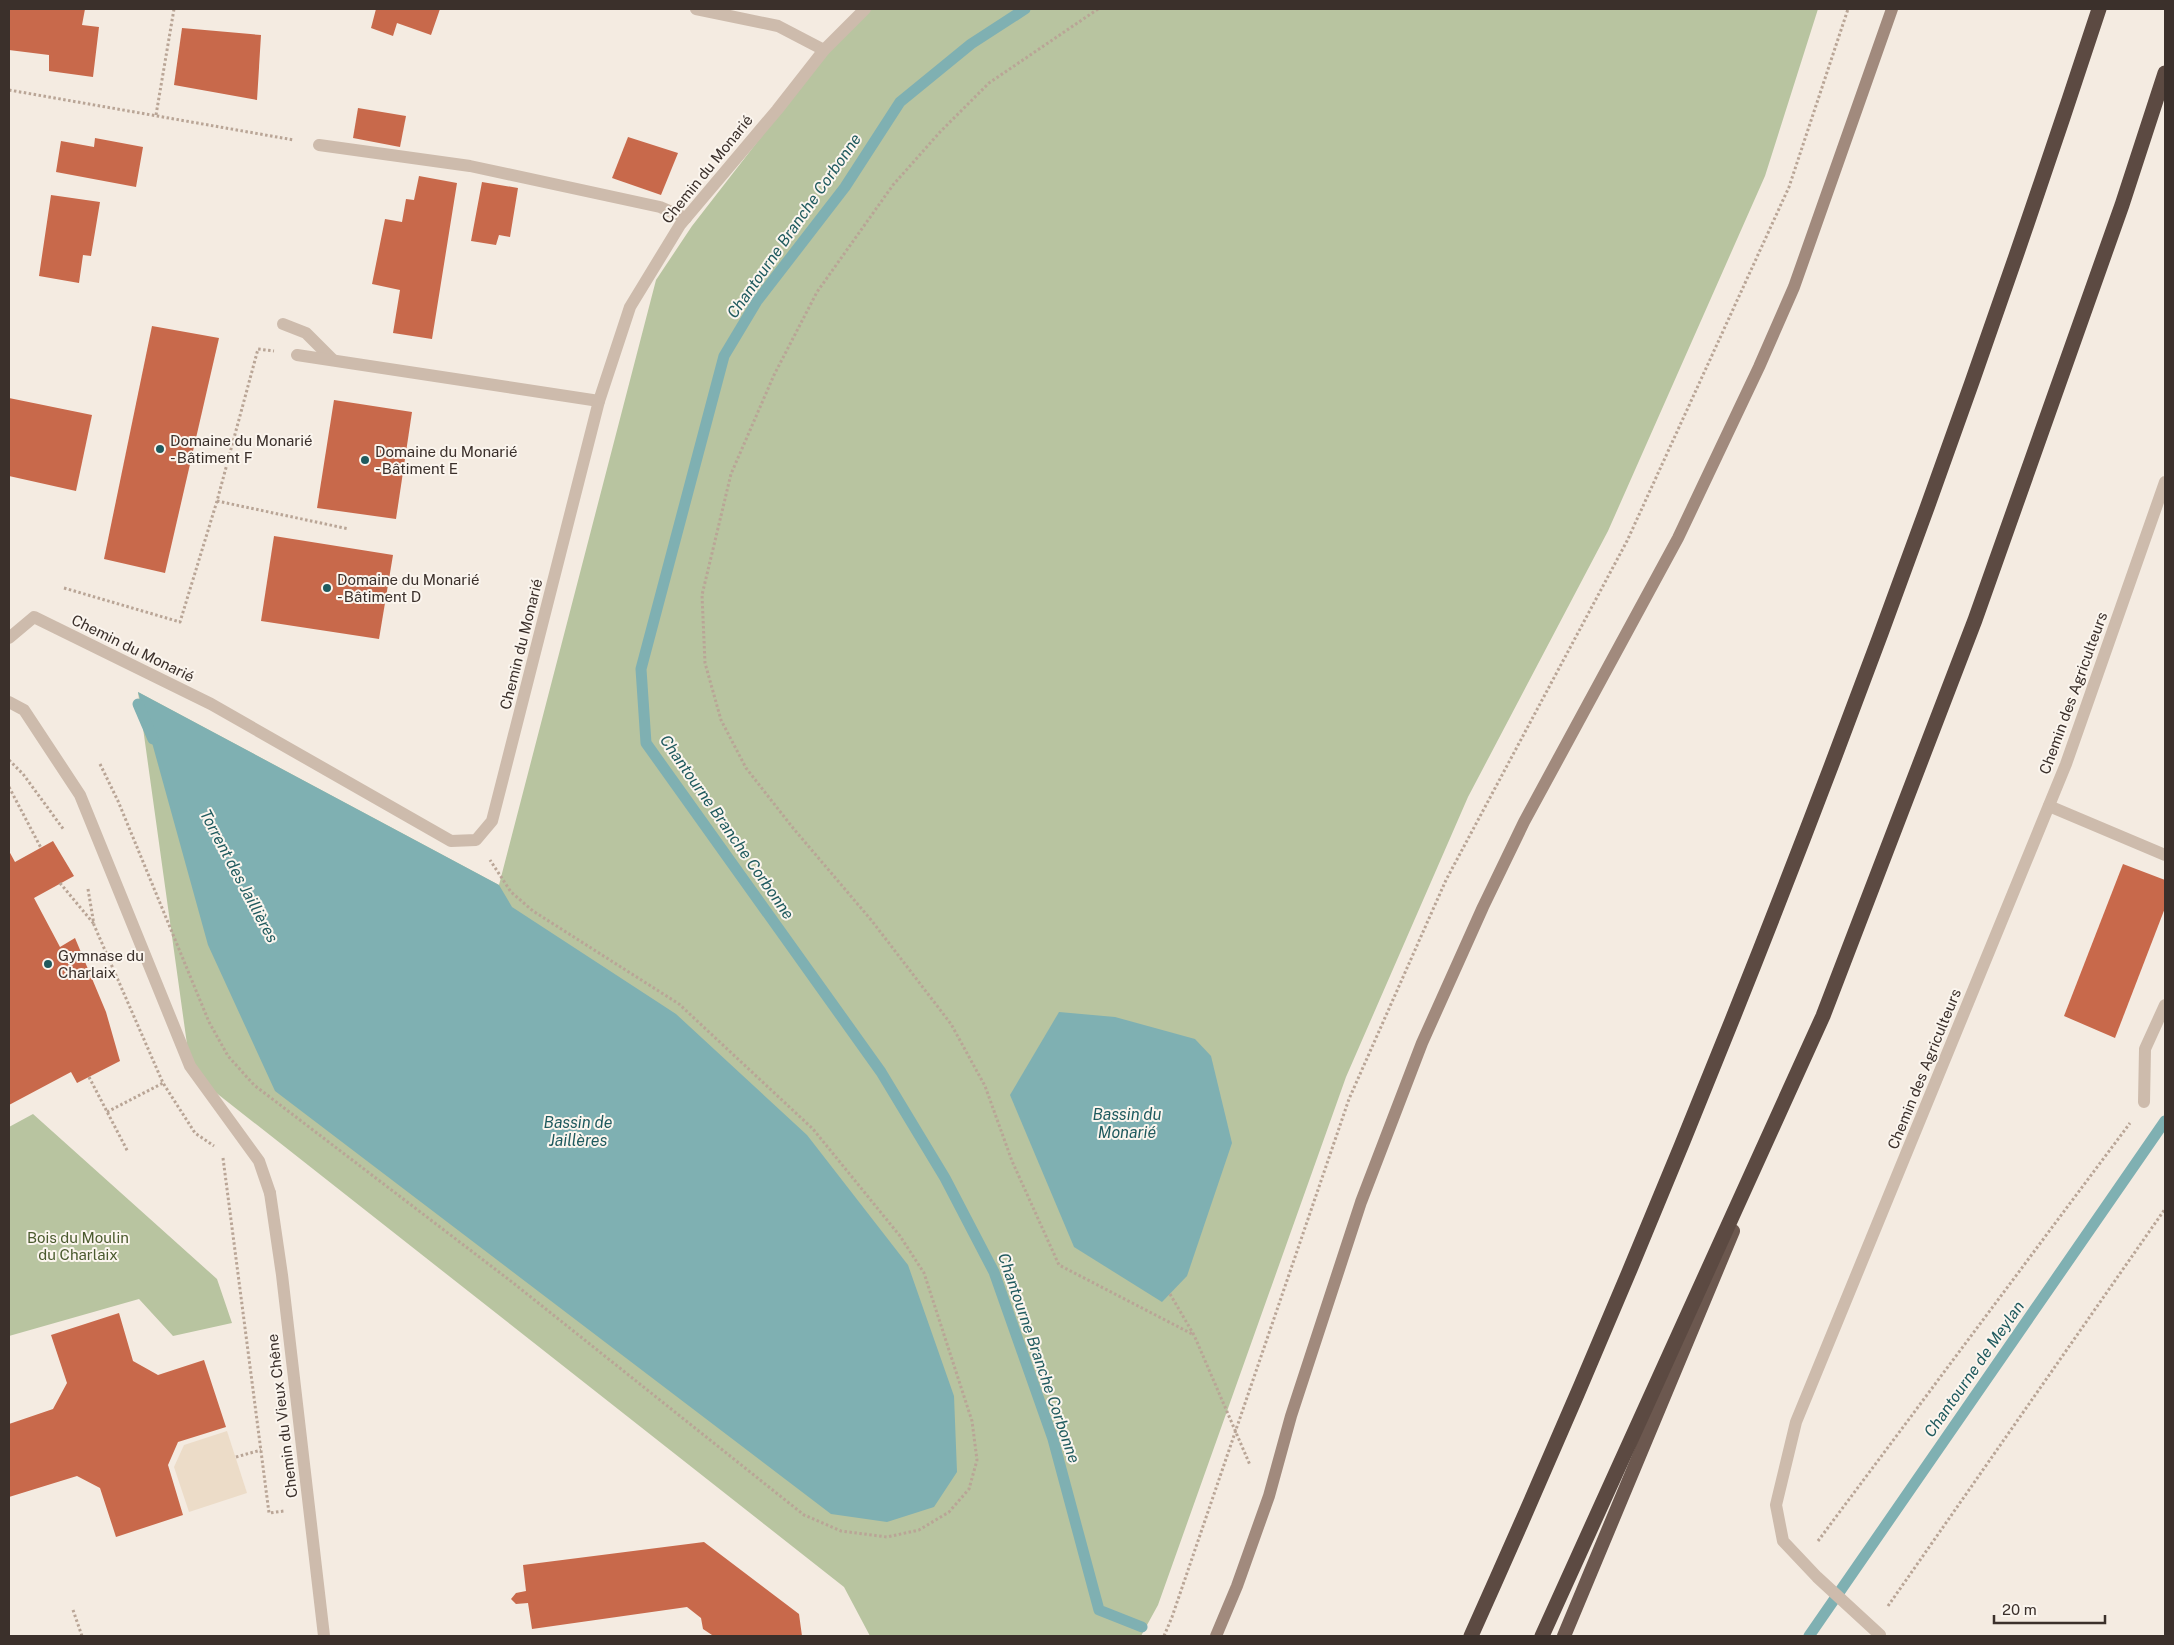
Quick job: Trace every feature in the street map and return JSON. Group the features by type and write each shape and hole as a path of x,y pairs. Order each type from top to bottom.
{"highway":[{"path":"1471,1636 1648,1224 1790,872 1918,532 2056,140 2099,9"},
{"path":"1564,1636 1823,1016 1975,620 2122,205 2165,73"},
{"path":"1542,1636 1823,1016"}],"main road":[{"path":"1216,1636 1237,1586 1269,1496 1291,1416 1361,1202 1422,1043 1483,907 1524,822 1678,538 1759,367 1794,287 1892,9"}],"street":[{"path":"696,9 778,26 824,50"},
{"name":"Chemin du Monarié","path":"9,638 34,617 210,704 451,841 476,840 492,821 599,401 630,307 686,218 777,110 824,50 865,9"},
{"path":"319,145 470,166 660,208 686,218"},
{"path":"283,324 306,333 333,360"},
{"path":"297,355 599,401"},
{"name":"Chemin des Agriculteurs","path":"1878,1636 1880,1634 1802,1562 1783,1541 1776,1505 1796,1422 2066,764 2165,482"},
{"name":"Chemin du Vieux Chêne","path":"9,702 24,710 80,795 190,1066 259,1161 270,1193 282,1275 324,1636"},
{"path":"2049,806 2165,855"},
{"path":"2144,1102 2145,1049 2165,1005"}],"path":[{"path":"156,115 174,9"},
{"path":"1098,9 989,83 947,125 893,185 817,292 774,375 731,474 702,595 705,663 721,720 746,768 793,828 872,921 951,1024 985,1086 1012,1161 1059,1265 1194,1335"},
{"path":"1164,1636 1349,1099 1446,880 1631,532 1789,187 1848,9"},
{"path":"9,90 319,145"},
{"path":"64,588 180,622 217,501 258,349 297,355"},
{"path":"217,501 349,529"},
{"path":"9,760 23,774 64,832"},
{"path":"100,764 122,810 208,1022 228,1056 254,1085 512,1282 804,1515 841,1531 886,1537 919,1530 949,1512 968,1489 977,1460 972,1420 924,1273 900,1236 813,1129 686,1010 533,911 511,892 476,840"},
{"path":"9,787 41,848"},
{"path":"86,882 94,925 163,1083 196,1133 216,1147"},
{"path":"60,883 94,925"},
{"path":"89,1077 128,1152"},
{"path":"107,1112 163,1083"},
{"path":"222,1152 269,1513"},
{"path":"1802,1562 2109,1152"},
{"path":"1860,1616 1886,1609 2165,1209"},
{"path":"1170,1294 1194,1335 1235,1430"},
{"path":"236,1457 261,1450"},
{"path":"73,1610 82,1636"}],"green space":[{"path":"870,9 1818,9 1765,176 1608,531 1468,797 1346,1077 1158,1605 1141,1636 870,1636 844,1587 191,1073 138,692 499,885 656,280 692,226 830,48"},
{"name":"Bois du Moulin du Charlaix","path":"33,1114 217,1279 232,1323 173,1336 139,1299 9,1336 9,1127"}],"shaded area":[{"path":"227,1431 247,1493 189,1512 174,1467 184,1445"}],"water":[{"name":"Bassin de Jaillères","path":"138,692 499,885 512,907 676,1014 807,1135 908,1265 954,1396 957,1472 934,1507 887,1522 831,1514 275,1091 208,945"},
{"name":"Bassin du Monarié","path":"1059,1012 1115,1017 1195,1039 1211,1056 1232,1143 1187,1276 1162,1302 1074,1247 1010,1095"}],"building":[{"path":"9,9 85,9 82,25 99,27 93,77 49,71 49,55 9,50"},
{"path":"376,9 440,9 431,35 397,23 393,36 371,28"},
{"path":"182,28 261,35 257,100 174,85"},
{"path":"358,108 406,116 400,147 353,138"},
{"path":"628,137 678,153 661,195 612,178"},
{"path":"95,138 143,147 136,187 56,172 61,141 94,147"},
{"path":"419,176 457,183 432,339 393,333 400,290 372,284 385,219 402,222 406,199 414,200"},
{"path":"482,182 518,188 510,237 499,235 496,245 471,241"},
{"path":"51,195 100,202 91,256 83,255 79,283 39,276"},
{"name":"Domaine du Monarié - Bâtiment F","path":"152,326 219,338 165,573 104,559"},
{"path":"9,398 92,415 76,491 9,476"},
{"name":"Domaine du Monarié - Bâtiment E","path":"334,400 412,412 396,519 317,508"},
{"name":"Domaine du Monarié - Bâtiment D","path":"274,536 393,555 379,639 261,621"},
{"name":"Gymnase du Charlaix","path":"53,841 74,876 34,898 60,947 75,938 106,1012 120,1061 77,1083 71,1072 9,1105 9,851 15,862"},
{"path":"2123,864 2165,880 2165,908 2115,1038 2064,1016"},
{"path":"119,1313 133,1361 158,1375 204,1360 226,1427 178,1442 168,1465 183,1515 116,1537 100,1488 77,1476 9,1497 9,1424 53,1409 67,1383 51,1335"},
{"path":"704,1542 799,1614 802,1636 712,1635 703,1629 701,1618 687,1607 532,1629 528,1603 516,1604 511,1599 516,1593 526,1591 523,1565"}],"waterway":[{"name":"Chantourne Branche Corbonne","path":"1025,9 971,44 900,102 845,187 757,301 724,356 641,669 646,743 881,1072 945,1178 994,1272 1053,1439 1099,1610 1142,1627"},
{"name":"Torrent des Jaillières","path":"138,704 153,739"},
{"name":"Chantourne de Meylan","path":"1809,1636 2165,1121"}],"place":[{"name":"Domaine du Monarié - Bâtiment F","path":"160,449"},
{"name":"Domaine du Monarié - Bâtiment E","path":"365,460"},
{"name":"Domaine du Monarié - Bâtiment D","path":"327,588"},
{"name":"Gymnase du Charlaix","path":"48,964"}]}
